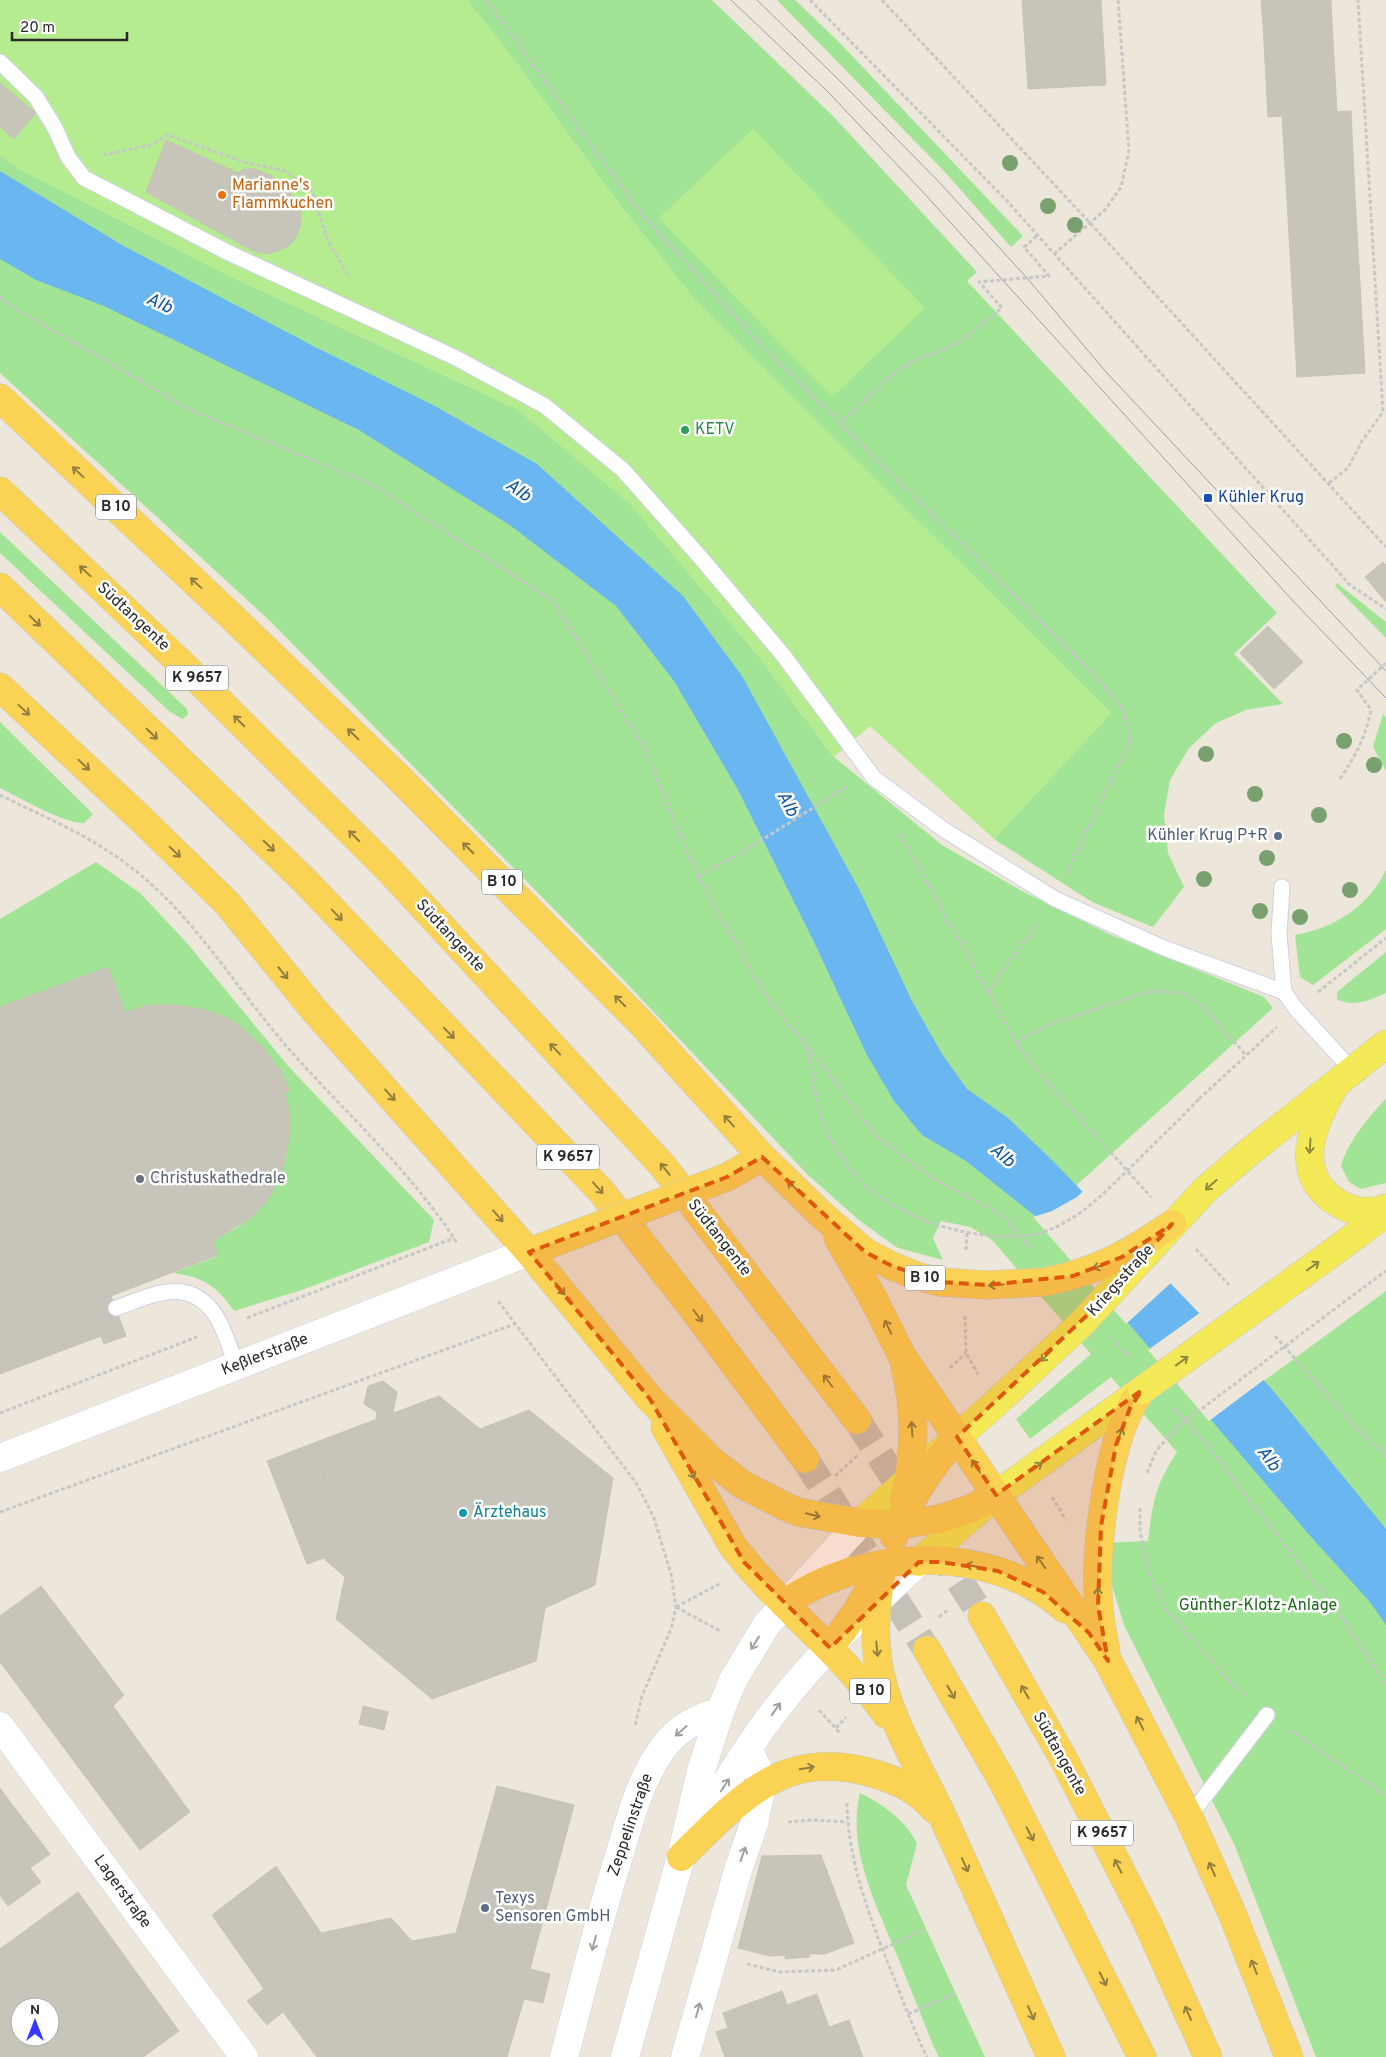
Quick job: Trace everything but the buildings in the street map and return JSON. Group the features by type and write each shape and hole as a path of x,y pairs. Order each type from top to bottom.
{"highway":[{"name":"B 10","path":"0,398 399,778 643,1025 762,1157 823,1216 865,1252 892,1266 917,1276 940,1282 987,1285 1045,1282 1073,1276 1122,1257 1172,1224"},
{"name":"Südtangente","path":"0,491 186,668 389,870 663,1166 857,1420"},
{"name":"K 9657","path":"0,587 304,880 601,1191 694,1310 805,1459"},
{"path":"0,687 140,818 227,903 314,1010 529,1252 650,1399 712,1461 743,1485 768,1499 798,1512 860,1523 899,1525 956,1514 996,1495"},
{"path":"529,1252 727,1177 762,1157"},
{"path":"823,1216 854,1264 902,1356 1108,1661 1188,1817 1232,1914 1290,2057"},
{"path":"899,1525 910,1477 913,1435 911,1404 902,1356"},
{"path":"1108,1661 1098,1606 1101,1526 1107,1484 1116,1445 1130,1408 1142,1390"},
{"path":"650,1399 732,1545 764,1585 784,1604 801,1592 844,1573 883,1564 919,1562 969,1565 998,1571 1026,1582 1063,1607 1089,1632"},
{"path":"830,1648 871,1589 899,1525 934,1464 957,1437"},
{"path":"883,1564 877,1601 876,1622 881,1676 890,1706 945,1820 1051,2057"},
{"name":"B 10","path":"784,1604 830,1648 869,1690 904,1738"},
{"name":"Südtangente","path":"982,1616 1062,1756 1130,1888 1208,2057"},
{"path":"927,1650 1003,1782 1142,2057"},
{"path":"681,1857 738,1803 762,1785 783,1774 804,1768 826,1765 852,1768 888,1777 908,1786 923,1796 945,1820"}],"main road":[{"name":"Kriegsstraße","path":"860,1523 1082,1323 1205,1190 1248,1153 1386,1044"},
{"path":"1344,1077 1320,1112 1311,1137 1310,1155 1312,1170 1318,1187 1329,1198 1354,1210 1368,1212 1386,1208"},
{"path":"919,1562 996,1495 1386,1213"}],"street":[{"name":"Keßlerstraße","path":"0,1458 529,1252"},
{"path":"625,2057 681,1857 701,1771 720,1712 734,1680 767,1624 860,1523"},
{"path":"681,1857 748,1749 780,1703 830,1648 919,1562"},
{"name":"Zeppelinstraße","path":"564,2057 610,1884 634,1807 653,1764 664,1747 690,1724 702,1716 720,1712"},
{"name":"Lagerstraße","path":"0,1726 244,2057"},
{"path":"685,2057 739,1867 754,1824 762,1785 759,1771 748,1749"}],"lane":[{"path":"0,62 36,98 55,128 68,157 84,178 227,252 454,357 545,406 623,470 700,557 783,655 874,778 943,829 1055,899 1164,948 1284,992"},
{"path":"1282,887 1279,934 1284,992 1344,1077"},
{"path":"116,1308 157,1294 188,1292 202,1299 217,1317 237,1366"},
{"path":"1188,1817 1267,1715"}],"path":[{"path":"487,0 639,211 764,348 1095,675 1124,710 1130,740 1055,899 988,992"},
{"path":"810,0 1008,202 1350,585 1386,609"},
{"path":"882,0 1091,224 1386,548"},
{"path":"1054,254 1091,224 1105,210 1121,187 1130,151 1118,0"},
{"path":"1329,484 1348,468 1362,441 1383,412 1358,0"},
{"path":"105,155 150,145 168,135 244,162 285,171 312,191 328,241 350,280"},
{"path":"840,424 892,375 909,363 962,340 1002,308 979,282 1049,276 1024,247 1038,235"},
{"path":"0,297 11,306 193,412 369,483 552,600 644,746 697,876 767,998 808,1046 860,1116 879,1138 932,1178 1001,1214 1034,1250"},
{"path":"1340,779 1359,750 1367,732 1371,710 1357,690 1386,663"},
{"path":"697,876 738,855 843,789"},
{"path":"0,795 114,855 148,882 174,908 206,943 277,1036 431,1204 475,1272 637,1484 654,1518 664,1549 676,1607 671,1629 642,1696 636,1717 635,1734 638,1745 653,1764"},
{"path":"896,827 1016,1042 1042,1075 1153,1200"},
{"path":"808,1046 823,1121 839,1155 856,1177 875,1194 895,1206 935,1224 967,1233 1005,1237 1028,1236 1059,1226 1098,1199 1200,1099 1296,1009 1386,938"},
{"path":"1016,1042 1046,1026 1150,991 1184,993 1203,1007 1246,1056"},
{"path":"1192,1244 1232,1288"},
{"path":"1146,1475 1156,1451 1176,1428 1386,1271"},
{"path":"0,1512 515,1324"},
{"path":"1271,1333 1350,1421 1386,1457"},
{"path":"1111,1338 1131,1359"},
{"path":"1170,1403 1215,1454 1241,1490 1343,1619 1386,1685"},
{"path":"1140,1503 1140,1531 1149,1573 1166,1609 1228,1680 1267,1715 1386,1796"},
{"path":"676,1607 724,1581"},
{"path":"852,1768 847,1794 847,1822 855,1868 882,1949 927,2057"},
{"path":"713,1955 780,1972 836,1970 926,1929"},
{"path":"908,2014 956,1994"}],"highlighted area":[{"path":"762,1157 865,1252 892,1266 940,1282 987,1285 1073,1276 1122,1257 1172,1224 1112,1292 957,1437 996,1495 1142,1390 1130,1408 1116,1445 1101,1526 1098,1606 1108,1661 1089,1633 1043,1592 998,1571 941,1562 919,1562 830,1648 744,1562 650,1399 529,1252 727,1177"}],"green space":[{"name":"KETV","path":"0,0 467,0 512,57 617,201 695,300 1111,713 994,839 870,726 834,757 760,658 631,505 517,409 234,278 17,168 0,155"},
{"path":"467,0 712,0 833,116 977,272 967,281 1277,613 1234,654 1283,704 1246,710 1216,723 1189,748 1170,780 1164,815 1168,853 1184,887 1153,927 1092,902 994,839 1111,713 695,300 617,201 512,57"},
{"path":"777,0 795,0 837,40 1023,236 1011,247 944,171"},
{"path":"753,129 925,308 832,397 659,218"},
{"name":"Günther-Klotz-Anlage","path":"0,155 17,168 234,278 517,409 631,504 760,658 834,757 942,845 1020,890 1109,934 1264,997 1273,1008 1069,1192 1230,1406 1386,1291 1386,2057 1316,2057 1235,1846 1124,1625 1109,1576 1105,1543 1148,1541 1156,1494 1177,1452 1111,1377 1030,1439 1016,1419 1091,1354 992,1240 970,1227 941,1221 933,1238 943,1260 898,1248 860,1221 809,1176 612,968 269,620 0,373"},
{"path":"0,532 187,709 188,715 182,719 169,711 0,553"},
{"path":"1337,583 1386,622 1386,638 1335,586"},
{"path":"1383,714 1386,717 1386,771 1373,747"},
{"path":"0,722 93,814 84,823 53,815 0,788"},
{"path":"96,862 140,893 187,943 289,1067 434,1220 429,1242 302,1290 234,1311 222,1295 208,1284 193,1277 173,1273 218,1256 213,1241 249,1219 262,1207 272,1193 285,1162 288,1145 288,1111 285,1094 289,1090 281,1069 278,1069 226,1017 202,1009 177,1005 150,1005 125,1012 108,967 0,1007 0,919"},
{"path":"1386,870 1386,929 1313,985 1300,977 1295,935 1324,927 1349,914 1370,895"},
{"path":"1386,952 1386,993 1356,1003 1343,1002 1337,999 1337,992"},
{"path":"1386,1099 1386,1183 1361,1189 1349,1182 1341,1166 1348,1148 1359,1130"},
{"path":"860,1793 900,1820 917,1843 906,1885 985,2057 939,2057 933,2045 878,1911 865,1872 857,1833"}],"water":[{"name":"Alb","path":"0,171 122,245 315,347 433,405 537,464 683,596 742,676 860,891 912,1001 942,1054 967,1089 1008,1118 1053,1161 1271,1388 1386,1529 1386,1625 1370,1602 1312,1538 1040,1220 966,1161 922,1135 894,1101 867,1055 813,940 737,788 674,681 616,606 511,526 359,430 104,306 36,280 0,259"}],"pier":[{"path":"1083,1191 1172,1282 1126,1324 1033,1217 1052,1211 1077,1197"},
{"path":"1201,1312 1265,1379 1209,1421 1148,1350"}],"tunnel":[{"path":"857,1420 913,1507"},
{"path":"805,1459 927,1650"},
{"path":"937,1546 982,1616"}],"tram line":[{"path":"731,0 828,92 922,191 1294,602 1386,698"},
{"path":"757,0 939,182 1027,278 1106,372 1386,671"}],"place":[{"name":"Marianne's Flammkuchen","path":"222,195"},
{"name":"KETV","path":"685,430"},
{"name":"Kühler Krug","path":"1208,498"},
{"name":"Kühler Krug P+R","path":"1278,836"},
{"name":"Christuskathedrale","path":"140,1179"},
{"name":"Ärztehaus","path":"463,1513"},
{"name":"Texys Sensoren GmbH","path":"485,1908"}]}
